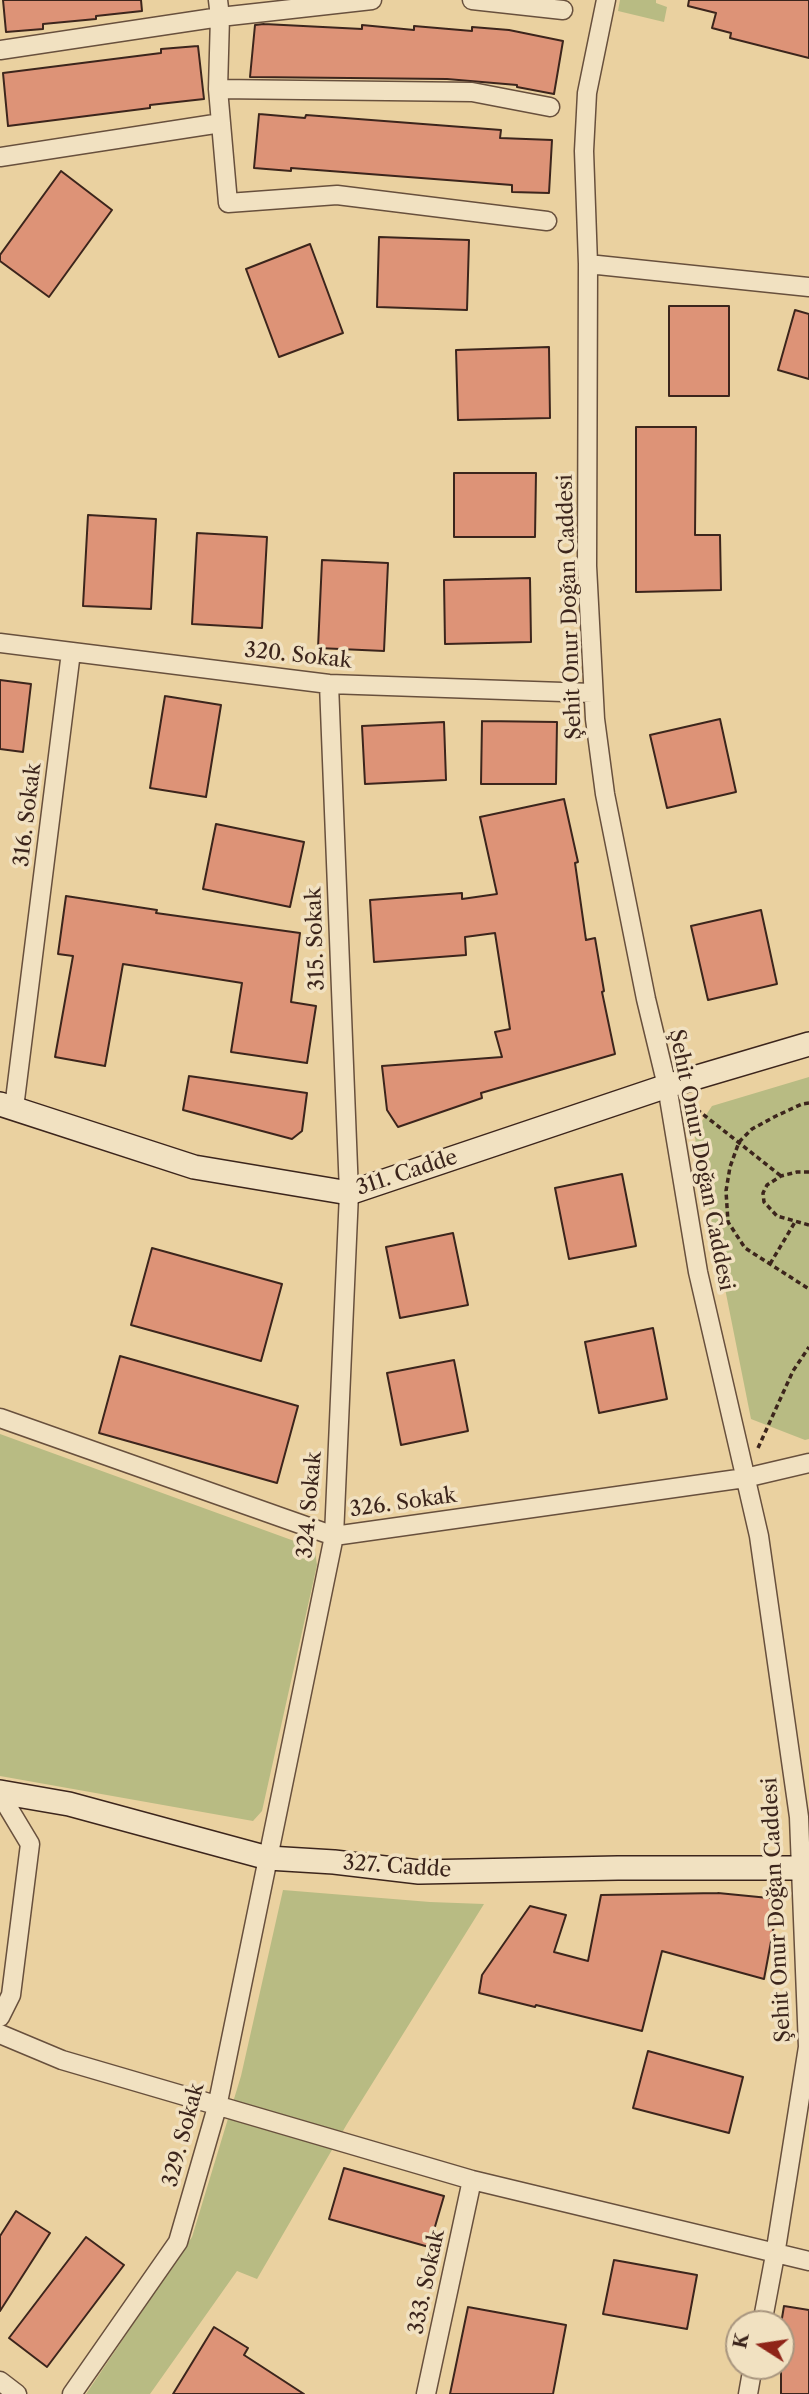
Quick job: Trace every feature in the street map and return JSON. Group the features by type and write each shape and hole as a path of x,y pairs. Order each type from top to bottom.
{"street":[{"path":"0,50 219,8 372,0"},
{"path":"472,0 563,10"},
{"name":"Şehit Onur Doğan Caddesi","path":"606,0 587,93 584,151 589,264 587,552 593,693 605,794 646,999 667,1086 698,1272 763,1563 799,1816 808,2047 765,2310"},
{"path":"219,8 218,89 228,203 337,195 547,221"},
{"path":"218,89 472,92 550,107"},
{"path":"0,157 221,123"},
{"path":"589,264 809,287"},
{"name":"320. Sokak","path":"0,643 329,684 593,693"},
{"name":"316. Sokak","path":"7,1106 71,652"},
{"name":"315. Sokak","path":"329,684 349,1193"},
{"name":"311. Cadde","path":"7,1106 194,1167 349,1193 667,1086 809,1044"},
{"name":"324. Sokak","path":"268,1858 334,1536 349,1193"},
{"name":"326. Sokak","path":"0,1418 334,1536 745,1478 809,1463"},
{"path":"0,1793 30,1843 11,1995 0,2017"},
{"name":"327. Cadde","path":"0,1793 69,1804 268,1858 334,1862 419,1872 801,1868"},
{"name":"329. Sokak","path":"72,2394 178,2242 216,2107 268,1858"},
{"path":"0,2034 62,2060 472,2180 775,2255 809,2261"},
{"name":"333. Sokak","path":"426,2394 472,2180"},
{"path":"0,2381 17,2394"}],"path":[{"path":"667,1086 781,1176"},
{"path":"809,1103 752,1129 739,1142 730,1167 726,1191 729,1222 745,1248 809,1289"},
{"path":"809,1172 781,1176 767,1185 763,1193 764,1202 777,1216 809,1225"},
{"path":"770,1264 795,1222"},
{"path":"745,1478 793,1371 809,1347"}],"green space":[{"path":"620,0 656,0 656,3 667,7 664,22 618,11"},
{"path":"809,1077 809,1439 805,1440 751,1419 694,1133 712,1106"},
{"path":"0,1434 308,1546 315,1551 317,1565 262,1811 253,1821 0,1776"},
{"path":"283,1890 484,1904 347,2124 257,2279 237,2271 150,2394 86,2394 192,2237 241,2076"}],"building":[{"path":"3,0 141,0 142,11 43,24 43,29 6,32"},
{"path":"689,0 809,0 809,58 730,38 731,33 712,28 716,13 688,6"},
{"path":"255,25 362,29 362,25 414,30 414,26 472,31 472,27 509,30 563,41 554,94 517,85 447,79 250,77"},
{"path":"198,46 204,99 8,126 3,73 161,53 161,49"},
{"path":"259,114 305,118 306,115 501,130 500,138 552,140 549,193 512,192 512,185 291,168 291,171 254,168"},
{"path":"61,171 112,210 49,297 0,261 0,255"},
{"path":"379,237 469,240 467,310 377,307"},
{"path":"310,244 343,333 279,357 246,269"},
{"path":"669,306 729,306 729,396 669,396"},
{"path":"795,310 809,314 809,379 778,370"},
{"path":"549,347 550,418 458,420 456,350"},
{"path":"636,427 696,427 695,535 720,535 721,590 636,592"},
{"path":"454,473 536,473 535,537 454,537"},
{"path":"88,515 156,519 151,609 83,606"},
{"path":"197,533 267,537 262,628 192,624"},
{"path":"322,560 388,563 384,651 318,648"},
{"path":"530,578 531,642 445,644 444,580"},
{"path":"0,680 31,684 23,752 0,749"},
{"path":"165,696 221,705 206,797 150,788"},
{"path":"720,719 736,792 667,808 650,735"},
{"path":"482,721 557,722 556,784 481,784"},
{"path":"444,722 446,780 365,784 362,726"},
{"path":"564,799 578,862 575,863 586,940 595,938 604,991 602,992 615,1054 481,1093 482,1098 398,1127 387,1110 382,1066 502,1057 495,1032 510,1029 495,933 465,937 466,955 374,962 370,900 462,893 462,899 497,894 480,817"},
{"path":"216,824 304,842 290,907 203,889"},
{"path":"66,896 157,910 156,913 300,933 291,1002 316,1006 307,1063 231,1052 242,983 123,964 105,1066 55,1057 73,956 58,954"},
{"path":"761,910 777,984 708,1000 691,926"},
{"path":"189,1076 307,1093 302,1131 292,1139 183,1110"},
{"path":"622,1174 636,1246 569,1259 555,1188"},
{"path":"453,1233 468,1305 400,1318 386,1247"},
{"path":"152,1248 282,1284 261,1361 131,1325"},
{"path":"653,1328 667,1399 599,1413 585,1342"},
{"path":"120,1356 298,1406 277,1483 99,1433"},
{"path":"454,1360 468,1431 401,1445 387,1373"},
{"path":"718,1893 779,1899 764,1979 662,1951 642,2031 479,1993 482,1975 530,1906 566,1915 554,1952 588,1961 601,1895"},
{"path":"648,2051 743,2077 729,2133 633,2108"},
{"path":"344,2168 444,2196 429,2247 329,2219"},
{"path":"16,2211 50,2233 0,2311 0,2236"},
{"path":"86,2237 124,2265 47,2367 9,2338"},
{"path":"614,2260 697,2275 687,2329 603,2314"},
{"path":"784,2306 809,2310 809,2394 781,2394 781,2380 795,2380 795,2310 783,2310"},
{"path":"468,2307 566,2325 553,2394 450,2394"},
{"path":"214,2327 248,2348 244,2355 304,2394 173,2394"}]}
